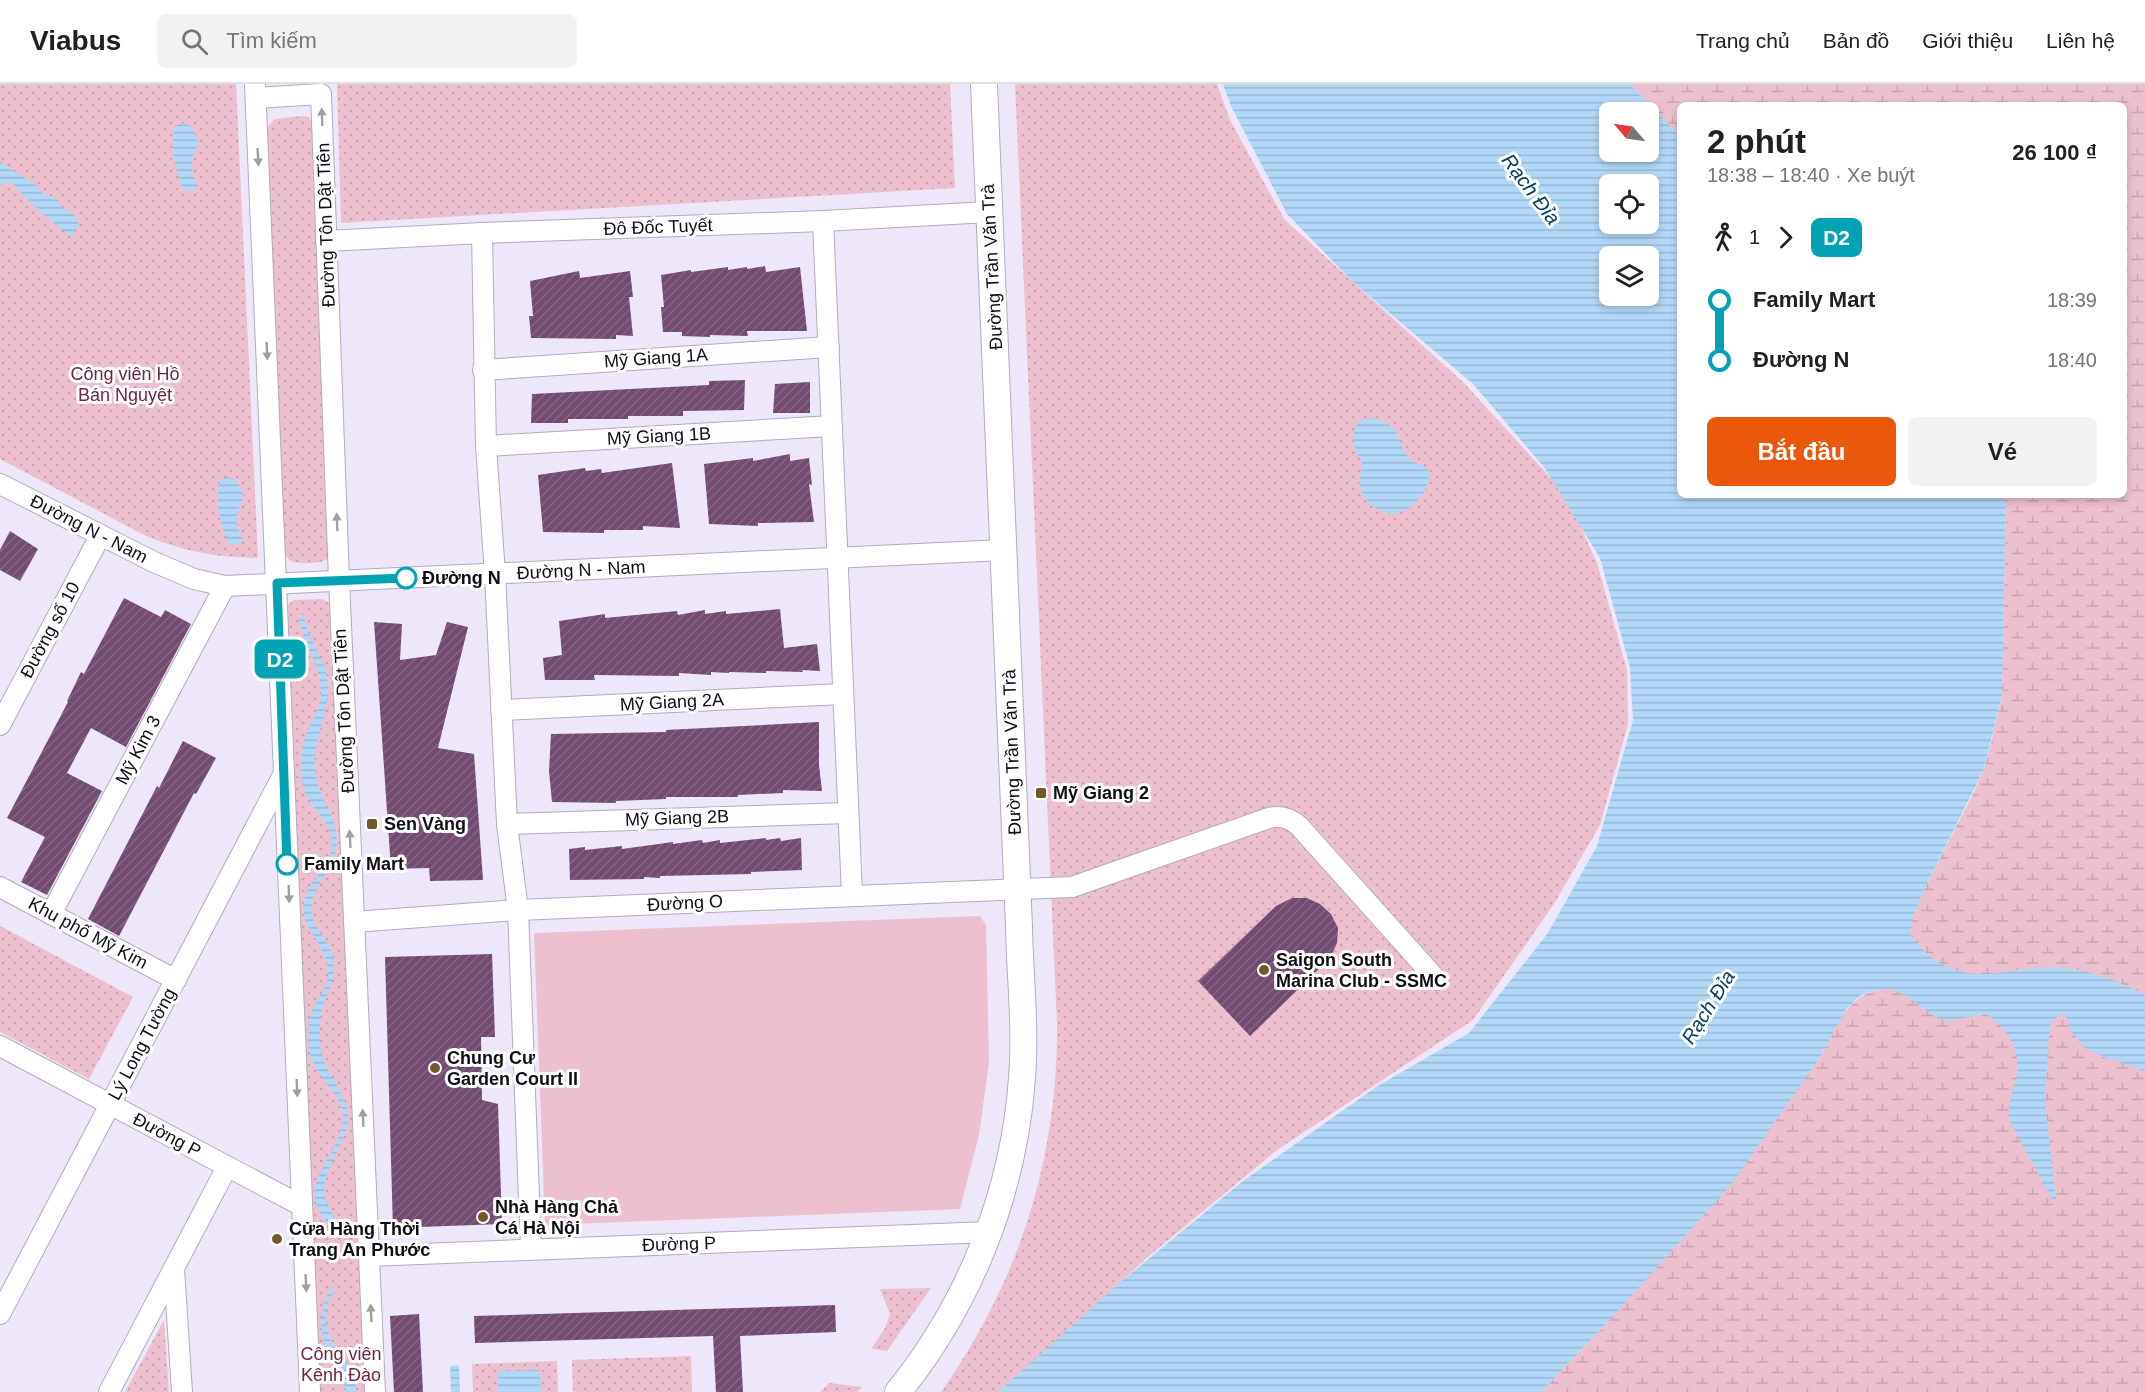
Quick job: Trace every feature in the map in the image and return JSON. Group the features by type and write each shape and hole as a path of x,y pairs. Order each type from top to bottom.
{"main road":[{"name":"Đường Trần Văn Trà","path":"898,1392 940,1333 971,1276 990,1232 1002,1195 1013,1148 1022,1077 1023,1031 1018,890 984,84"}],"street":[{"name":"Đường Tôn Dật Tiên","path":"310,1392 255,91 321,94 339,580 375,1392"},
{"name":"Đô Đốc Tuyết","path":"326,241 989,212"},
{"path":"824,221 852,895"},
{"path":"482,233 486,446 495,574 507,824 518,910 531,1249"},
{"name":"Mỹ Giang 1A","path":"483,370 829,347"},
{"name":"Mỹ Giang 1B","path":"486,446 832,426"},
{"name":"Đường N - Nam","path":"0,484 99,536 180,574 225,586 1004,550"},
{"name":"Đường số 10","path":"0,725 99,536"},
{"name":"Mỹ Kim 3","path":"51,914 225,586"},
{"name":"Mỹ Giang 2A","path":"501,710 843,694"},
{"name":"Lý Long Tường","path":"0,1314 284,775"},
{"name":"Mỹ Giang 2B","path":"507,824 848,813"},
{"name":"Đường O","path":"354,922 518,910 1072,887 1269,818 1285,817 1299,826 1437,980"},
{"name":"Khu phố Mỹ Kim","path":"0,887 176,980"},
{"name":"Đường P","path":"0,1046 302,1206"},
{"path":"109,1392 227,1167"},
{"name":"Đường P","path":"369,1256 990,1232"},
{"path":"174,1269 182,1392"}],"green space":[{"name":"Công viên Hồ Bán Nguyệt","path":"0,84 236,84 258,558 201,553 146,536 0,459"},
{"path":"337,84 950,84 955,188 341,223"},
{"path":"1015,84 1217,84 1230,120 1284,219 1465,384 1567,496 1597,563 1627,670 1628,724 1600,825 1554,904 1473,1020 1277,1150 1149,1256 1001,1392 941,1392 992,1307 1029,1217 1041,1171 1056,1074 1057,1024"},
{"path":"1630,84 2145,84 2145,1392 1541,1392 1606,1324 1819,1059 1836,1026 1850,1006 1868,993 1880,990 1909,933 1925,888 1973,794 1984,769 1991,743 2002,695 2006,498 2127,498 2127,102 1677,102 1677,133 1659,114 1659,102 1647,102"},
{"path":"308,117 316,125 330,558 310,563 289,560 283,551 266,133 267,127 275,119"},
{"name":"Công viên Kênh Đào","path":"322,599 331,604 367,1392 318,1392 287,605 294,600"},
{"path":"980,916 986,925 989,1062 979,1135 960,1209 545,1225 534,933"},
{"path":"0,926 133,997 89,1079 0,1032"},
{"path":"931,1288 887,1351 871,1349 885,1328 890,1314 880,1289"},
{"path":"164,1320 169,1392 125,1392"},
{"path":"691,1356 692,1392 573,1392 572,1360"},
{"path":"557,1361 558,1392 473,1392 472,1364"},
{"path":"829,1383 862,1387 857,1392 820,1392"}],"water":[{"name":"Rạch Đỉa","path":"1223,84 1630,84 1647,102 1599,102 1599,162 1659,162 1659,114 1677,133 1677,498 2006,498 2002,695 1984,769 1925,888 1913,917 1910,933 1916,943 1928,954 1956,970 1986,974 2047,967 2074,969 2106,977 2145,995 2145,1071 2085,1048 2071,1031 2068,1019 2062,1014 2052,1021 2049,1034 2045,1100 2056,1202 2052,1199 2009,1120 2017,1065 2014,1047 2006,1032 1986,1014 1948,1021 1939,1019 1903,994 1891,989 1876,990 1861,995 1846,1009 1819,1059 1730,1186 1606,1324 1541,1392 998,1392 1117,1285 1243,1181 1376,1087 1469,1033 1548,933 1597,846 1633,720 1630,667 1600,558 1544,467 1473,384 1352,281 1287,214 1231,106"},
{"path":"182,123 190,125 197,141 192,165 198,186 193,190 183,190 174,159 173,134 175,126"},
{"path":"0,162 36,185 42,193 55,198 63,208 73,213 79,224 72,236 40,211 11,182 0,185"},
{"path":"1369,418 1393,428 1410,460 1427,469 1429,475 1423,493 1416,502 1408,509 1398,513 1387,513 1373,506 1366,499 1360,486 1362,462 1354,447 1353,436 1359,421"},
{"path":"227,477 235,479 243,494 237,519 243,540 238,544 228,544 219,512 218,488 220,480"},
{"path":"304,615 309,634 325,667 327,677 326,709 317,743 315,765 318,785 334,824 337,841 334,858 314,896 312,912 313,920 329,947 334,962 332,981 320,1018 321,1053 343,1097 348,1117 345,1133 325,1184 327,1201 344,1235 340,1239 315,1201 317,1180 339,1137 343,1115 337,1097 315,1066 309,1047 311,1015 325,986 328,969 323,952 306,920 304,902 306,894 327,861 332,838 325,822 306,794 301,779 302,749 321,698 318,674 301,626 299,616"},
{"path":"332,1287 334,1292 330,1298 326,1319 328,1333 334,1346 349,1365 357,1392 346,1392 341,1376 325,1346 322,1311"},
{"path":"459,1365 460,1392 451,1392 450,1366"},
{"path":"540,1370 541,1392 498,1392 498,1371"}],"building":[{"path":"765,266 766,272 800,267 807,331 747,331 748,336 710,335 710,337 682,336 682,332 663,332 661,307 664,307 661,275 691,270 691,272 728,267 728,270 747,267 747,269"},
{"path":"579,271 580,278 630,271 633,297 629,297 633,336 616,335 616,339 531,338 529,316 533,316 530,281"},
{"path":"745,380 744,410 683,411 683,416 628,416 628,419 568,419 568,423 531,423 532,394 709,385 709,381"},
{"path":"810,382 810,413 773,413 775,384"},
{"path":"790,454 790,461 809,458 812,485 809,484 814,522 758,523 758,526 709,524 704,464 753,458 753,461"},
{"path":"672,463 680,528 643,526 643,530 604,530 604,533 543,532 538,475 585,468 586,471 601,469 602,473"},
{"path":"10,531 38,549 20,581 0,570 0,550"},
{"path":"124,598 161,617 165,610 191,624 126,747 91,728 67,773 102,791 47,895 21,882 45,837 7,818 68,702 81,672 84,674"},
{"path":"780,609 784,648 817,644 820,671 711,672 711,675 679,673 679,676 594,675 595,680 545,680 543,658 562,655 559,621 605,614 605,618 677,611 678,615 705,610 705,614 726,611 726,614"},
{"path":"374,622 402,624 400,660 436,655 447,622 468,627 438,748 474,754 483,880 430,881 429,868 391,869"},
{"path":"819,722 819,765 822,791 783,790 783,793 738,795 738,797 666,797 666,799 616,801 616,803 552,802 549,771 551,734 666,732 666,730"},
{"path":"183,741 216,758 196,794 194,793 119,936 88,919"},
{"path":"766,838 766,840 780,838 781,841 801,838 802,870 751,872 751,874 660,876 660,878 644,877 644,879 570,880 569,849 585,847 585,850 622,846 622,849 673,842 673,844 702,840 703,843 720,840 720,843"},
{"name":"Saigon South Marina Club - SSMC","path":"1292,898 1307,898 1320,904 1331,914 1338,928 1337,943 1330,958 1250,1036 1198,981 1276,906"},
{"name":"Chung Cư Garden Court II","path":"492,954 495,1037 481,1037 482,1100 498,1104 502,1224 393,1228 385,957"},
{"path":"835,1305 836,1332 740,1336 743,1392 716,1392 713,1336 475,1343 474,1316"},
{"path":"419,1314 423,1392 394,1392 390,1316"}],"bus line":[{"name":"D2","path":"287,864 277,583 406,578"}],"place":[{"name":"Đường N","path":"406,578"},
{"name":"Mỹ Giang 2","path":"1041,793"},
{"name":"Sen Vàng","path":"372,824"},
{"name":"Family Mart","path":"287,864"},
{"name":"Saigon South Marina Club - SSMC","path":"1264,970"},
{"name":"Chung Cư Garden Court II","path":"435,1068"},
{"name":"Nhà Hàng Chả Cá Hà Nội","path":"483,1217"},
{"name":"Cửa Hàng Thời Trang An Phước","path":"277,1239"}]}
